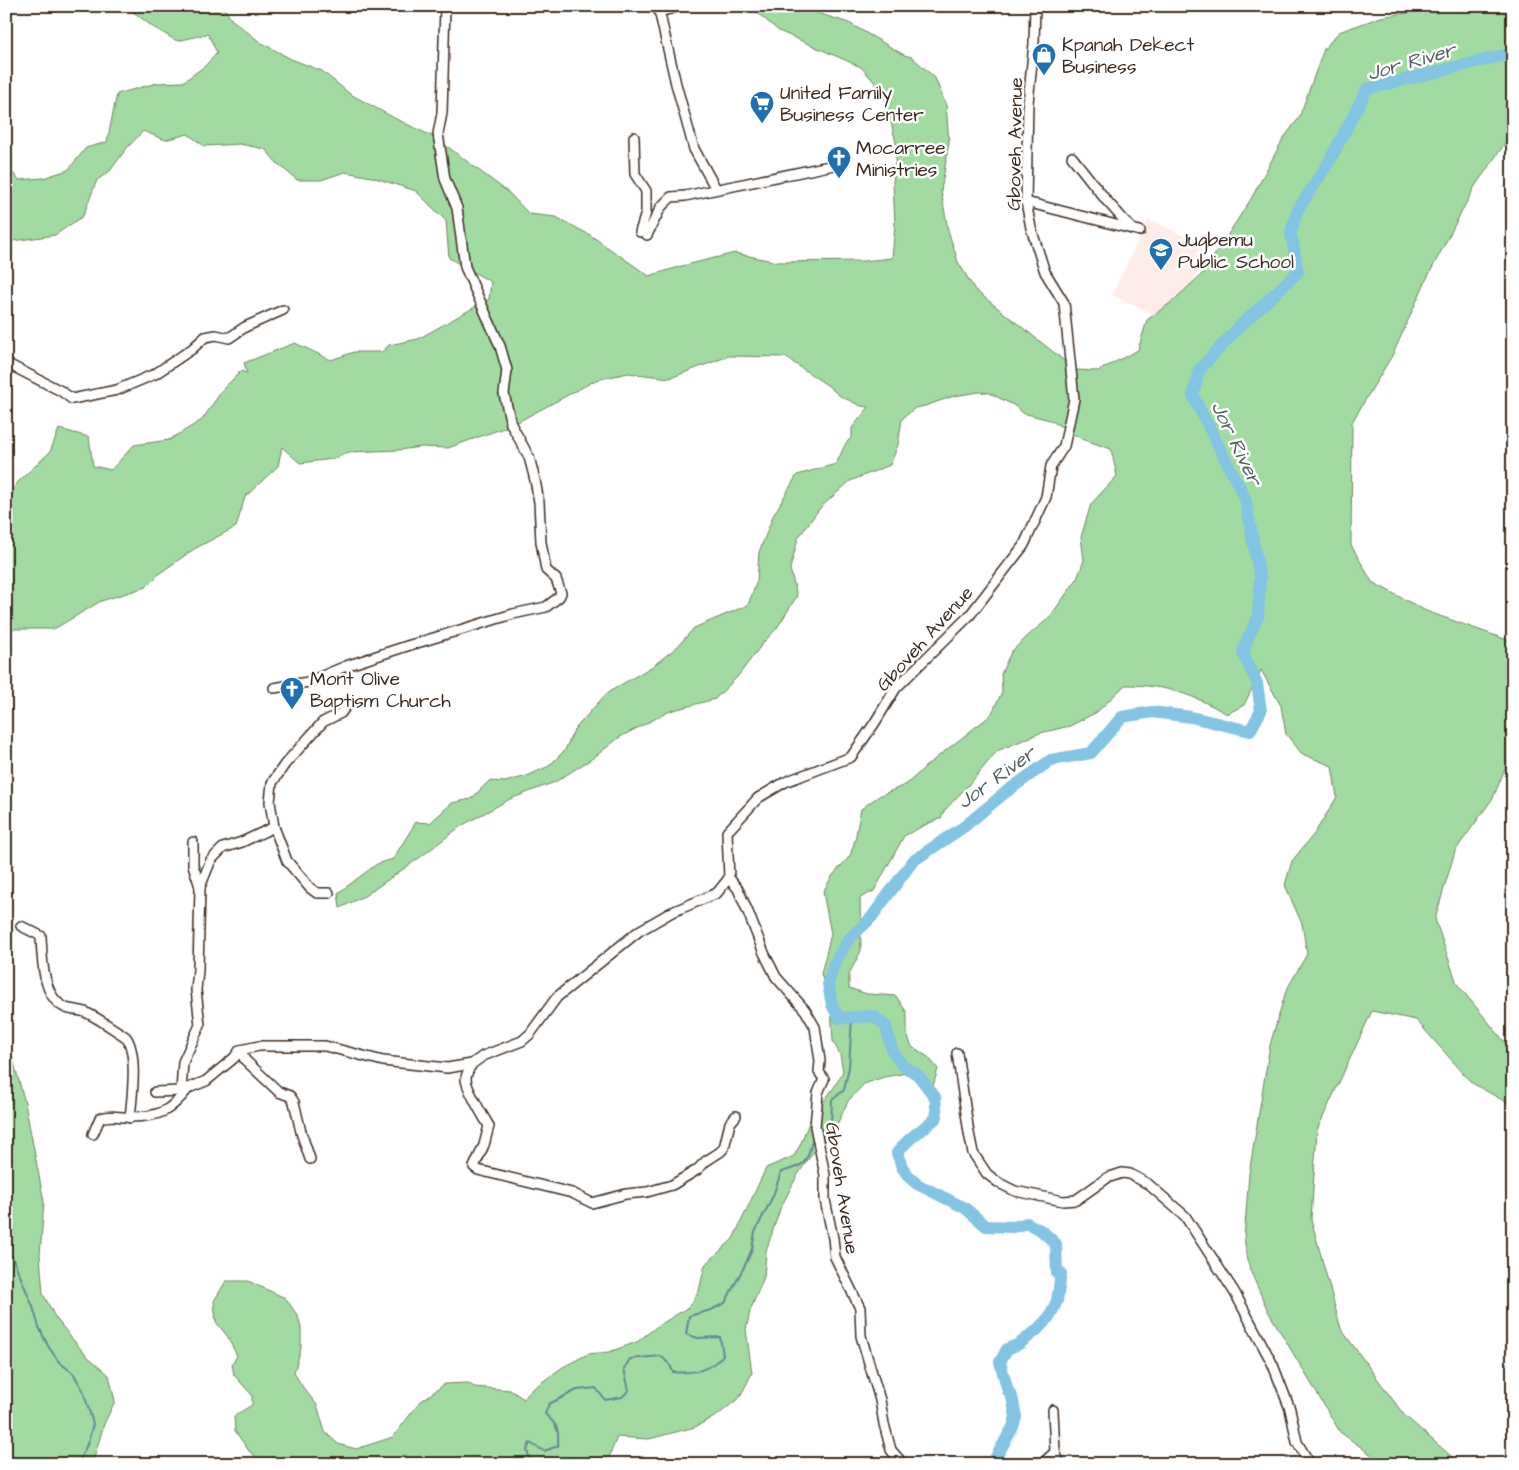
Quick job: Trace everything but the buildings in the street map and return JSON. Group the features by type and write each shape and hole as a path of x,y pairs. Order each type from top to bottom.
{"street":[{"path":"274,688 308,682 346,666 513,614 538,610 553,603 560,597 561,593 556,580 546,570 541,542 539,502 529,457 511,424 504,394 507,370 500,346 465,267 457,208 446,179 438,134 442,113 445,6"},
{"path":"681,6 659,9 676,84 694,148 716,189"},
{"name":"Gboveh Avenue","path":"903,1464 891,1450 880,1400 861,1336 860,1308 835,1257 825,1200 825,1175 815,1126 818,1093 824,1079 819,1072 820,1061 815,1028 805,1010 776,976 738,889 730,878 727,832 763,794 785,782 851,757 896,688 970,615 1024,545 1046,497 1051,466 1064,446 1074,399 1064,303 1045,272 1031,228 1026,202 1028,103 1034,43 1035,6"},
{"path":"634,136 635,174 646,191 646,213 640,232 648,232 661,207 671,197 834,165"},
{"path":"1026,202 1136,230 1106,200 1072,157"},
{"path":"6,363 61,391 72,399 117,390 155,374 192,349 205,337 216,334 229,338 245,327 283,310"},
{"path":"329,893 317,893 310,888 287,861 274,827 270,802 272,783 285,764 323,722 341,713 348,703"},
{"path":"200,887 211,860 223,848 242,842 274,827"},
{"path":"93,1134 100,1118 110,1115 130,1118 160,1114 176,1103 185,1089 183,1062 200,1025 196,990 200,887 193,865 193,842"},
{"path":"730,878 717,893 670,913 638,931 556,997 530,1034 522,1041 483,1056 472,1064 467,1071 466,1079 489,1126 484,1145 474,1167 478,1170 572,1193 592,1203 672,1185 697,1170 706,1160 724,1148 730,1123 736,1116"},
{"path":"21,926 41,936 45,978 54,998 63,1007 85,1012 126,1037 131,1043 130,1118"},
{"path":"155,1092 185,1089 206,1081 234,1058 240,1050 259,1046 325,1046 383,1061 446,1068 472,1064"},
{"path":"240,1050 245,1060 279,1092 290,1096 294,1102 310,1159"},
{"path":"957,1053 973,1153 987,1174 999,1184 1014,1190 1063,1201 1076,1200 1107,1178 1122,1173 1130,1174 1148,1184 1185,1216 1235,1293 1273,1365 1290,1409 1298,1442 1310,1464"},
{"path":"1053,1410 1054,1452 1060,1464"},
{"path":"1042,1464 1054,1452"}],"shaded area":[{"name":"Jugbemu Public School","path":"1148,219 1209,248 1173,323 1112,295"}],"green space":[{"path":"124,6 223,6 231,19 260,42 291,59 322,71 350,94 436,138 509,193 529,214 556,217 590,235 649,276 735,253 777,262 864,261 892,258 895,225 893,183 897,147 884,93 861,67 779,31 755,11 763,6 788,6 808,10 849,23 904,55 912,57 935,78 946,105 949,142 941,191 948,230 958,262 975,290 1076,370 1098,371 1138,350 1147,320 1173,301 1203,273 1251,199 1283,139 1299,118 1324,49 1339,32 1381,17 1418,11 1426,6 1513,6 1513,132 1475,186 1426,280 1393,354 1352,422 1351,545 1372,582 1426,611 1513,642 1513,749 1493,798 1455,851 1435,919 1457,984 1513,1052 1513,1106 1472,1083 1416,1020 1372,1011 1317,1130 1311,1219 1341,1329 1404,1415 1460,1464 1384,1464 1340,1432 1268,1311 1250,1270 1244,1239 1249,1174 1270,1045 1286,991 1307,954 1302,924 1285,885 1292,861 1314,834 1337,797 1332,766 1302,754 1286,734 1281,706 1261,670 1244,705 1227,714 1202,701 1178,692 1140,685 1125,685 1097,712 1070,726 1040,733 997,751 944,811 941,818 904,836 874,891 860,898 861,951 849,974 849,988 867,994 896,996 907,1013 907,1034 912,1047 928,1057 938,1069 931,1093 912,1072 884,1077 864,1084 848,1101 833,1133 816,1148 797,1176 780,1209 766,1251 764,1277 750,1311 746,1330 752,1373 740,1397 718,1415 695,1427 649,1439 617,1437 609,1457 603,1464 265,1464 249,1451 235,1431 234,1416 252,1405 252,1395 234,1375 232,1364 237,1356 228,1337 216,1322 214,1301 226,1281 248,1281 285,1298 298,1316 301,1328 301,1348 294,1373 317,1405 325,1432 338,1444 356,1449 393,1437 420,1402 445,1384 468,1383 474,1387 510,1390 524,1399 531,1390 563,1367 588,1354 609,1352 637,1342 690,1306 699,1291 705,1265 733,1239 766,1168 794,1156 810,1120 835,1086 843,1071 840,1055 833,1041 831,1004 821,974 831,934 823,892 833,875 850,856 861,809 879,796 907,784 926,766 991,715 1002,692 1001,674 1011,652 1049,618 1077,579 1084,560 1081,537 1091,504 1117,476 1111,449 1082,439 1050,420 1023,413 1015,406 990,393 979,392 954,396 915,408 902,419 898,445 890,465 850,481 820,508 798,538 790,569 797,596 777,628 738,676 715,699 670,711 620,737 593,758 555,782 510,799 461,826 366,895 340,908 338,893 377,864 393,859 416,822 430,823 452,803 471,799 489,781 505,782 527,776 549,766 565,750 574,730 607,693 653,666 677,647 694,628 748,605 757,581 759,552 773,516 797,475 836,464 846,443 852,437 852,428 869,407 861,406 840,396 785,357 729,356 670,378 628,373 596,380 512,425 448,448 421,447 349,452 333,459 300,463 282,447 278,466 245,497 236,527 194,549 160,573 146,587 101,601 54,629 6,629 6,497 19,481 50,452 59,429 89,437 93,466 111,470 134,445 169,440 202,420 223,389 241,371 247,373 244,363 295,343 331,360 354,352 382,352 389,345 418,339 489,299 491,282 449,258 446,221 416,191 372,177 345,172 321,180 297,180 277,163 265,149 240,144 204,146 188,134 165,140 143,131 126,149 110,171 97,180 83,216 55,235 6,242 6,165 19,180 43,178 68,170 86,148 107,142 117,94 157,83 183,82 205,66 217,53 208,34 177,41 153,27"},
{"path":"6,1034 25,1103 44,1202 40,1255 43,1294 55,1317 73,1340 87,1356 109,1375 115,1401 104,1424 94,1458 90,1464 6,1464"}],"waterway":[{"name":"Jor River","path":"992,1464 1013,1427 1016,1417 1012,1397 1008,1391 1000,1362 1007,1349 1019,1344 1036,1331 1050,1316 1057,1301 1061,1273 1057,1273 1056,1244 1042,1231 1027,1223 1013,1227 986,1226 965,1208 917,1184 909,1177 902,1167 897,1153 901,1147 937,1117 935,1097 918,1075 902,1065 892,1050 886,1026 874,1016 839,1018 832,1005 828,984 834,964 848,940 871,918 913,861 965,826 1006,792 1051,760 1091,753 1122,717 1152,712 1191,717 1250,731 1261,711 1257,683 1243,653 1258,617 1260,578 1245,498 1193,396 1199,370 1239,327 1298,272 1291,233 1297,211 1329,162 1367,89 1513,53"},
{"path":"822,1138 831,1125 832,1100 844,1090 849,1067 852,1017 839,1018"},
{"path":"531,1464 527,1450 530,1443 544,1451 558,1446 557,1428 553,1421 545,1414 549,1404 577,1390 596,1388 605,1400 622,1397 629,1390 624,1369 630,1359 661,1356 670,1365 673,1372 687,1372 701,1370 713,1364 723,1355 720,1337 698,1338 686,1334 689,1316 711,1310 725,1303 752,1249 755,1232 773,1196 781,1172 801,1165 807,1158 813,1138 815,1138"},
{"path":"6,1242 48,1346 59,1362 73,1373 83,1390 93,1424 88,1442 78,1464"}],"place":[{"name":"Kpanah Dekect Business","path":"1044,76"},
{"name":"United Family Business Center","path":"762,124"},
{"name":"Mocarree Ministries","path":"839,179"},
{"name":"Jugbemu Public School","path":"1161,271"},
{"name":"Mont Olive Baptism Church","path":"292,710"}]}
